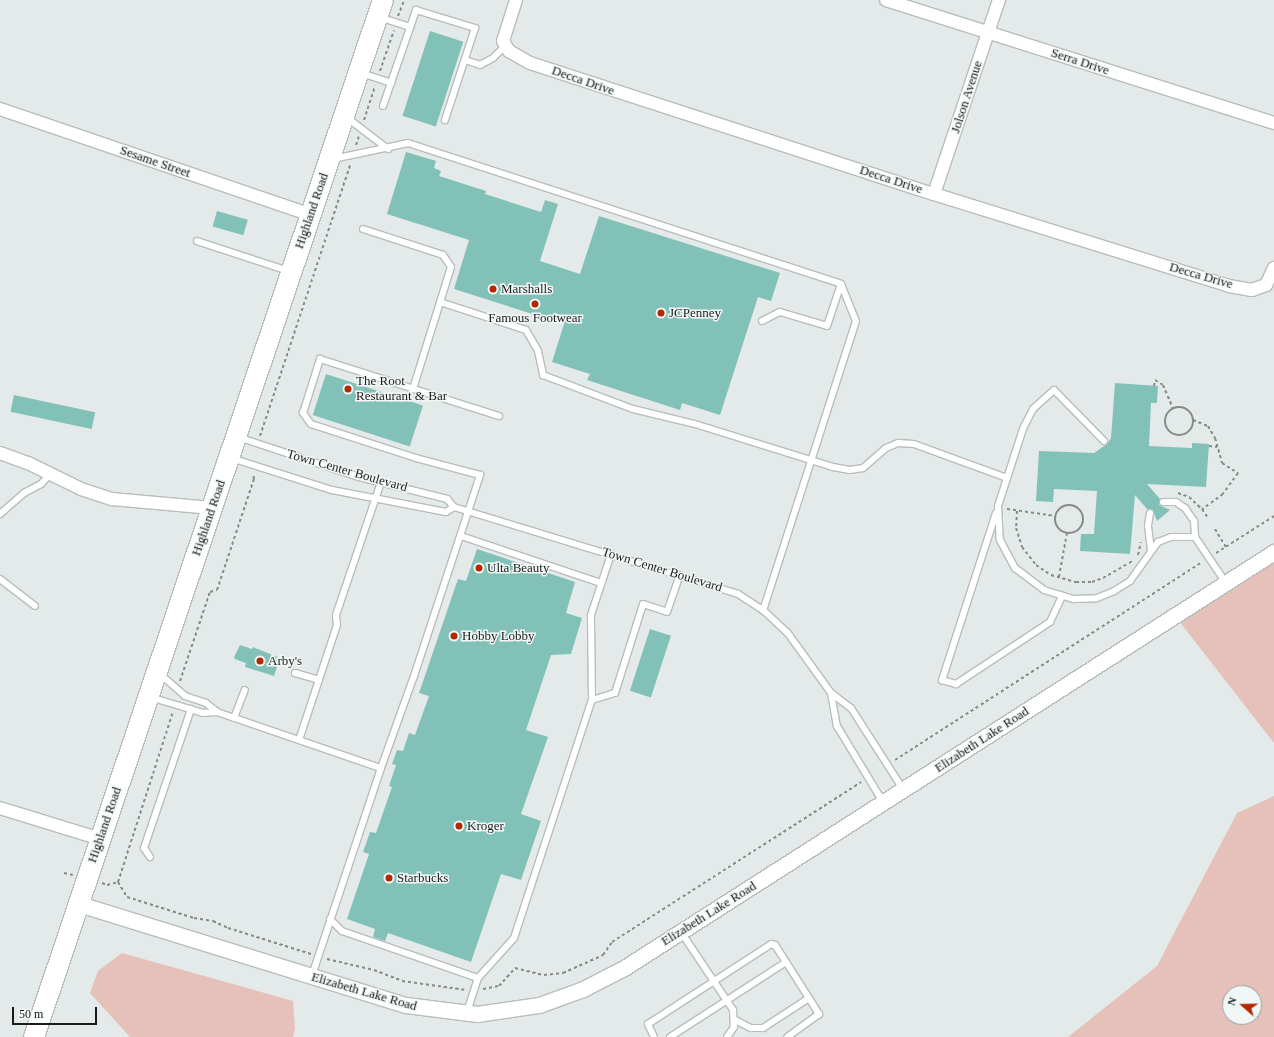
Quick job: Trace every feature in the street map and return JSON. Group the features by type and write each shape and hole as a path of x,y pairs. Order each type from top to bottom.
{"highway":[{"name":"Highland Road","path":"34,1037 344,116 368,76 386,13"}],"street":[{"path":"505,46 504,36 516,0"},
{"name":"Serra Drive","path":"886,0 1274,123"},
{"name":"Jolson Avenue","path":"934,194 999,0"},
{"name":"Decca Drive","path":"505,46 509,51 530,63 604,88 934,194 1229,286 1252,290 1266,285 1274,268"},
{"name":"Sesame Street","path":"0,109 311,215"},
{"path":"0,453 51,473 81,489 112,499 212,508"},
{"name":"Elizabeth Lake Road","path":"79,904 311,977 406,1005 466,1014 510,1011 564,996 612,974 681,932 1274,552"},
{"path":"0,808 100,839"}],"lane":[{"path":"383,106 416,10 475,28 445,120"},
{"path":"386,13 410,27"},
{"path":"465,60 480,65 494,58 505,46"},
{"path":"368,76 391,83"},
{"path":"344,116 388,149"},
{"path":"330,160 388,149 398,143 408,143 841,284 856,321 763,610"},
{"path":"363,229 443,255 451,267 413,389"},
{"path":"196,241 292,272"},
{"path":"762,321 780,312 827,326 841,284"},
{"path":"440,302 526,330 538,351 544,375 552,380 633,409 695,424 811,461 850,470 863,468 886,448 898,443 914,444 1007,478"},
{"path":"311,977 380,768 461,536 480,475 416,458 310,424 303,413 320,359 498,416"},
{"path":"1062,596 1050,622 956,684 942,680 1007,478 1028,418 1039,402 1054,390 1104,441"},
{"name":"Town Center Boulevard","path":"236,437 381,482 447,499 454,507 680,574 738,594 763,610 787,632 831,693 851,708 904,790"},
{"name":"Town Center Boulevard","path":"229,457 332,490 446,512 454,507"},
{"path":"0,514 24,493 41,484 51,473"},
{"path":"299,740 337,625 336,615 381,482"},
{"path":"1163,502 1176,502 1185,508 1194,521 1195,537 1226,583"},
{"path":"998,506 1000,540 1012,563 1034,584 1062,596 1086,600 1114,592 1134,576 1151,549 1165,539 1195,537"},
{"path":"1150,513 1148,526 1151,549"},
{"path":"461,536 601,584"},
{"path":"466,1014 478,978 514,938 592,700 591,615 611,554"},
{"path":"592,700 615,693 643,604 668,612 680,574"},
{"path":"0,579 35,606"},
{"path":"157,671 185,696 206,703 218,712 380,768"},
{"path":"296,673 319,680"},
{"path":"234,718 245,690"},
{"name":"Town Center Boulevard","path":"831,693 837,726 884,803"},
{"path":"148,696 203,713 218,712"},
{"path":"150,857 144,848 191,709"},
{"path":"330,919 342,931 478,978"},
{"path":"681,932 733,1010 735,1020 732,1032 727,1037"},
{"path":"654,1037 648,1024 771,944 775,944 819,1014 787,1037"},
{"path":"670,1037 786,962"},
{"path":"735,1020 751,1028 763,1028 809,998"}],"path":[{"path":"364,119 368,76 386,13 404,0"},
{"path":"355,149 360,134"},
{"path":"262,431 347,172"},
{"path":"1154,386 1155,380 1163,385 1173,409"},
{"path":"1184,408 1190,413 1193,420 1191,428 1186,433 1179,435 1172,434 1165,420 1167,413 1173,409 1184,408"},
{"path":"1193,420 1208,426 1217,446 1222,463 1238,474 1223,494 1202,509 1208,518"},
{"path":"1209,446 1217,446"},
{"path":"179,683 210,592 217,590 254,476"},
{"path":"1066,504 1078,508 1082,516 1081,525 1075,531 1067,532 1057,527 1055,516 1059,508 1066,504"},
{"path":"998,506 1017,511 1055,516"},
{"path":"1017,511 1017,531 1025,552 1040,568 1059,577 1080,582 1100,580 1136,559 1141,540"},
{"path":"888,765 1274,516"},
{"path":"1214,529 1226,547"},
{"path":"1059,577 1067,532"},
{"path":"174,710 118,882 127,897 194,918 213,921 228,928 318,956 374,970 402,982 457,990 498,986 515,968 544,975 563,973 603,955 612,942 868,778"},
{"path":"107,885 118,882"}],"shaded area":[{"path":"1274,559 1274,743 1179,621"},
{"path":"1274,796 1274,1037 1068,1037 1157,966 1237,813"},
{"path":"122,953 293,1001 295,1029 293,1037 130,1037 90,993 98,971"}],"building":[{"path":"430,31 463,42 436,126 402,116"},
{"name":"JCPenney","path":"406,152 436,161 434,168 441,171 439,176 486,191 485,194 541,212 545,200 558,204 540,261 580,274 599,216 780,273 771,301 758,297 720,415 682,403 680,410 587,380 590,374 552,362 564,324 454,289 469,240 387,214"},
{"path":"217,211 248,220 243,235 213,226"},
{"path":"326,374 423,406 410,446 313,415"},
{"path":"1115,383 1158,386 1157,403 1151,403 1149,446 1192,448 1192,443 1209,444 1206,487 1147,484 1160,499 1159,505 1170,510 1157,521 1153,510 1147,509 1135,495 1130,554 1080,551 1081,534 1094,534 1097,491 1054,489 1053,502 1036,501 1039,451 1094,453 1107,444 1111,438"},
{"path":"14,395 95,412 92,429 10,412"},
{"name":"Kroger","path":"477,549 575,582 566,613 582,618 571,654 551,655 526,730 548,737 521,814 541,821 521,880 501,874 471,962 388,933 385,941 373,937 375,929 347,919 369,854 363,852 370,832 376,833 392,787 389,786 396,765 392,764 397,750 403,751 409,733 415,735 429,696 419,693 458,579 466,581"},
{"path":"650,629 671,636 651,698 630,691"},
{"name":"Arby's","path":"240,645 252,649 253,647 280,658 274,676 245,667 246,663 235,659 234,657"}],"place":[{"name":"Marshalls","path":"493,289"},
{"name":"Famous Footwear","path":"535,304"},
{"name":"JCPenney","path":"661,313"},
{"name":"The Root Restaurant & Bar","path":"348,389"},
{"name":"Ulta Beauty","path":"479,568"},
{"name":"Hobby Lobby","path":"454,636"},
{"name":"Arby's","path":"260,661"},
{"name":"Kroger","path":"459,826"},
{"name":"Starbucks","path":"389,878"}]}
